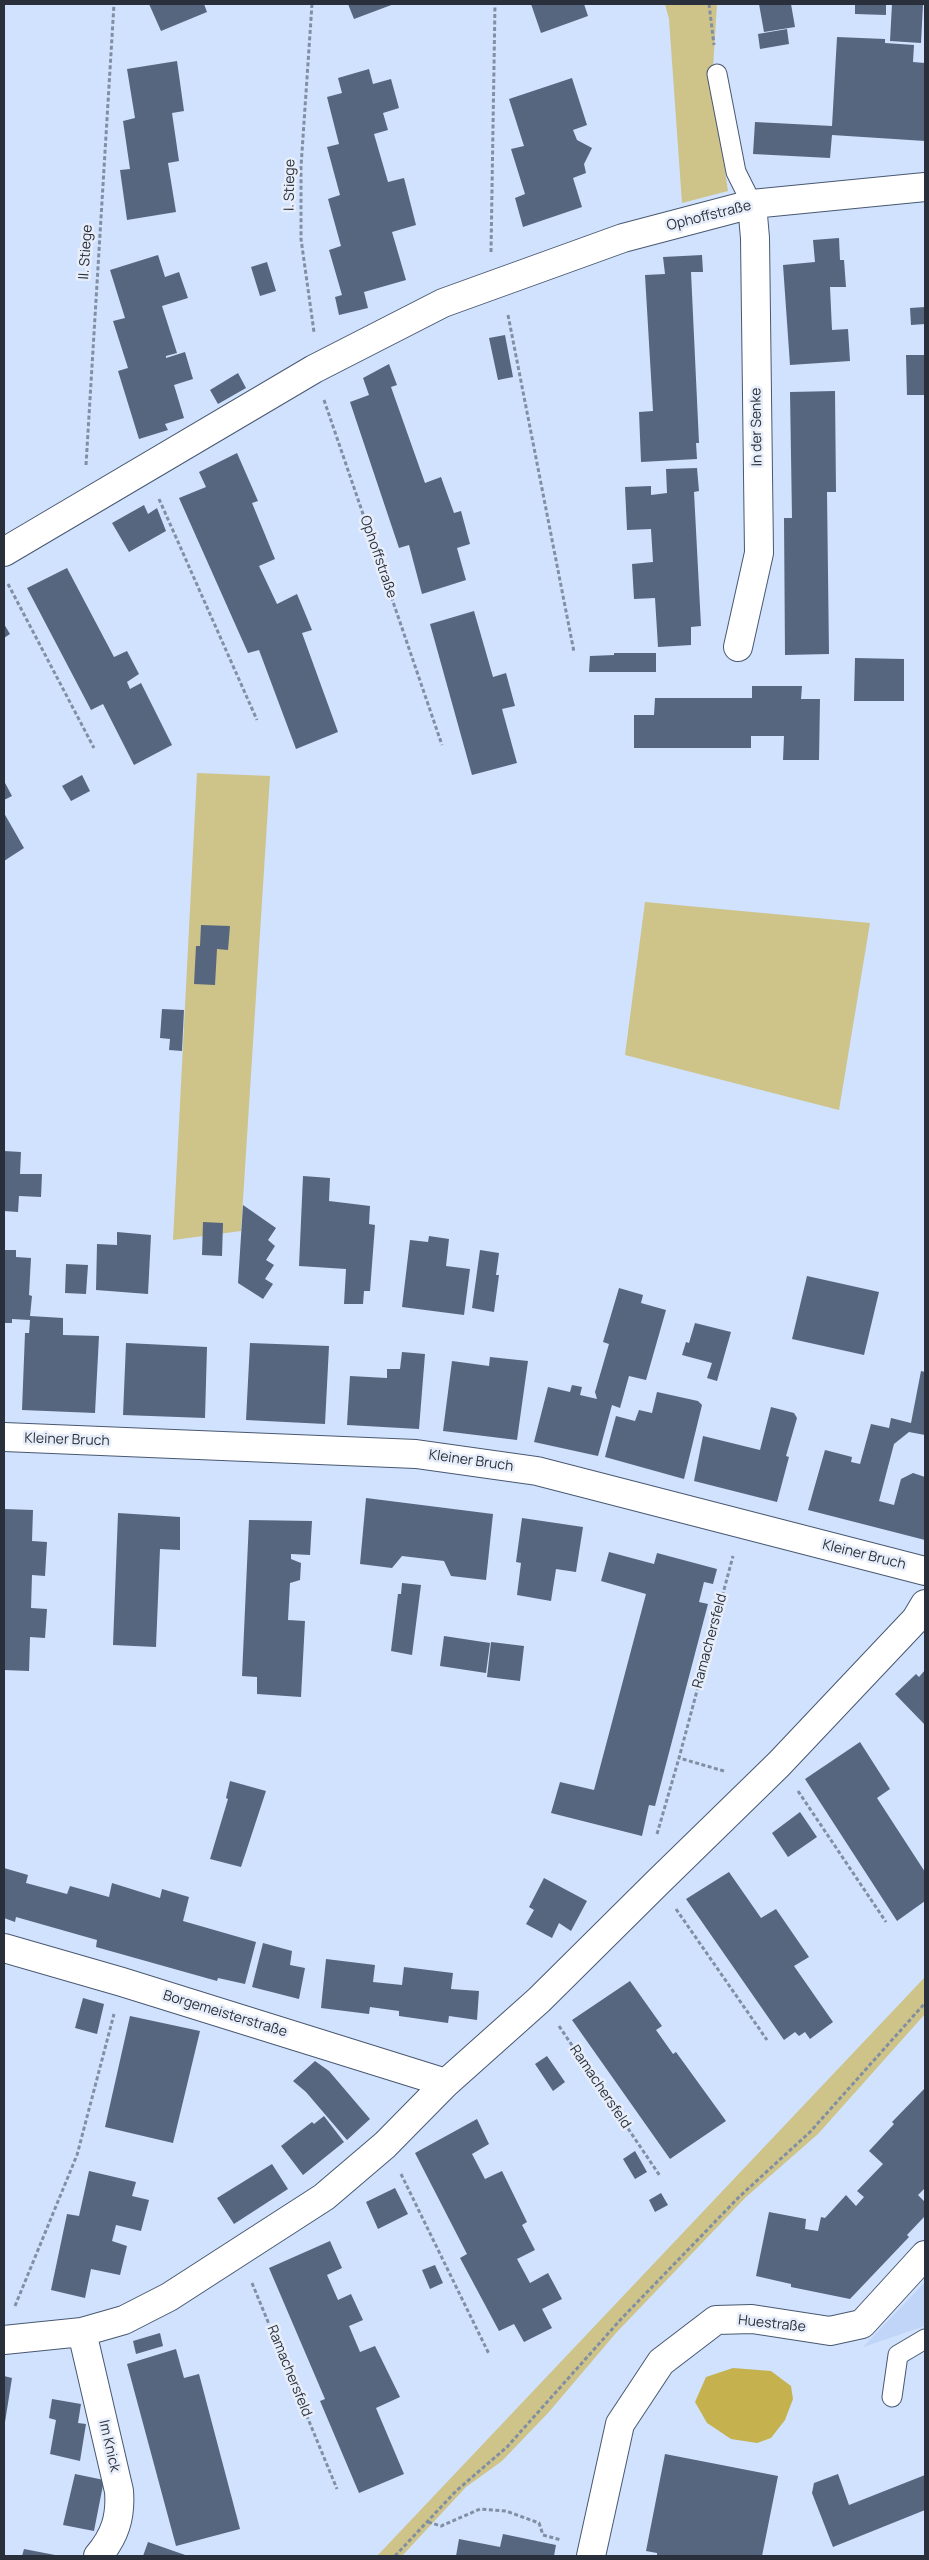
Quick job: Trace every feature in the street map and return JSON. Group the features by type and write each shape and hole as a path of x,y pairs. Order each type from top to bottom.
{"street":[{"name":"Ophoffstraße","path":"4,552 317,367 443,304 623,238 752,204 925,187"},
{"name":"In der Senke","path":"738,647 759,552 752,204"},
{"name":"Kleiner Bruch","path":"4,1437 416,1454 537,1471 925,1571"},
{"path":"4,2340 82,2332 124,2320 169,2297 324,2197 385,2145 446,2083 539,2000 770,1773 916,1619 925,1604"},
{"name":"Borgemeisterstraße","path":"4,1948 122,1982 446,2083"},
{"name":"Huestraße","path":"592,2552 620,2424 660,2362 716,2320 752,2319 830,2331 862,2324 925,2256"},
{"name":"Im Knick","path":"82,2332 119,2491 120,2509 116,2530 98,2556"}],"lane":[{"path":"718,74 736,172 752,204"},
{"path":"892,2397 898,2355 925,2339"}],"path":[{"name":"II. Stiege","path":"87,502 85,455 114,4"},
{"name":"I. Stiege","path":"312,4 301,167 301,239 317,367"},
{"path":"496,4 496,283 574,652"},
{"path":"709,4 718,74"},
{"name":"Ophoffstraße","path":"317,367 442,745"},
{"path":"146,469 257,720"},
{"path":"6,581 94,748"},
{"name":"Ramachersfeld","path":"742,1524 652,1852 658,1882 767,2040"},
{"path":"679,1758 770,1773 886,1922"},
{"path":"15,2308 77,2155 122,1982"},
{"name":"Ramachersfeld","path":"539,2000 660,2176"},
{"path":"395,2556 456,2491 506,2448 622,2318 739,2197 810,2132 925,2003"},
{"path":"385,2145 489,2354"},
{"name":"Ramachersfeld","path":"240,2252 337,2490"},
{"path":"428,2522 442,2526 480,2509 506,2511 539,2523 543,2535 592,2552"}],"shaded area":[{"path":"665,4 717,4 712,84 728,191 682,203 669,19"},
{"path":"197,773 270,776 241,1231 173,1240"},
{"path":"645,902 870,923 839,1110 625,1055"},
{"path":"925,1977 925,2014 818,2134 746,2197 616,2333 548,2413 502,2461 466,2487 402,2556 377,2556"},
{"path":"925,2282 925,2326 863,2347"},
{"path":"733,2368 771,2371 791,2386 793,2399 785,2420 771,2438 757,2443 731,2439 707,2423 695,2402 706,2377"}],"building":[{"path":"149,4 204,4 207,12 161,31"},
{"path":"348,4 394,4 354,19"},
{"path":"531,4 584,4 588,16 541,33"},
{"path":"759,4 791,4 795,27 764,32"},
{"path":"855,4 886,4 886,15 855,14"},
{"path":"892,4 923,4 921,43 890,41"},
{"path":"787,29 789,44 760,49 758,34"},
{"path":"837,37 885,39 885,43 914,45 913,62 925,63 925,141 832,135 830,158 753,154 755,122 832,126"},
{"path":"177,61 184,111 172,113 179,161 168,163 176,212 127,220 120,170 130,169 123,121 135,118 127,69"},
{"path":"369,69 373,84 391,79 399,108 383,113 388,130 374,134 388,182 404,178 416,225 392,232 406,280 364,292 368,308 339,315 335,297 342,295 329,250 341,246 328,199 340,195 327,147 339,144 327,97 342,93 338,78"},
{"path":"572,78 587,125 573,130 577,140 592,148 584,164 586,173 573,178 582,207 523,227 515,198 525,194 511,149 524,146 509,99"},
{"path":"839,238 840,260 844,260 846,287 830,287 832,330 848,329 850,361 790,365 783,265 815,262 813,240"},
{"path":"158,255 165,277 179,272 188,298 162,306 177,353 166,356 166,358 185,352 193,379 174,385 184,418 165,424 168,430 139,439 118,371 128,368 113,321 125,318 110,270"},
{"path":"702,255 703,272 691,272 699,443 696,443 697,459 641,462 639,412 653,411 645,275 665,274 663,257"},
{"path":"267,262 276,291 260,296 251,267"},
{"path":"925,307 925,324 911,325 910,308"},
{"path":"505,335 513,377 498,380 489,338"},
{"path":"906,355 925,355 925,395 907,395"},
{"path":"389,364 397,385 391,387 425,483 441,477 454,513 461,511 470,544 457,548 466,580 422,594 409,545 399,548 350,402 369,395 363,378"},
{"path":"238,373 246,388 218,404 210,390"},
{"path":"835,391 836,492 827,492 829,654 785,655 784,518 792,518 790,392"},
{"path":"237,453 258,501 252,503 275,559 259,566 277,604 297,594 312,630 302,633 338,732 296,749 259,650 248,653 179,498 206,487 199,472"},
{"path":"697,468 699,491 694,492 701,626 691,627 691,645 658,647 655,598 634,599 632,564 653,562 651,529 627,530 625,487 651,486 651,495 667,493 666,469"},
{"path":"144,505 148,514 157,508 166,531 129,552 112,523"},
{"path":"67,568 114,657 127,651 139,674 127,682 130,689 141,683 172,745 134,765 103,704 91,710 27,588"},
{"path":"474,611 493,677 506,673 515,706 502,709 517,763 472,775 430,624"},
{"path":"4,624 10,634 4,638"},
{"path":"614,653 656,653 656,672 589,672 590,656 614,655"},
{"path":"855,658 904,659 904,701 854,701"},
{"path":"752,686 802,686 801,699 820,699 819,760 783,760 784,736 751,736 751,748 634,748 634,715 654,715 655,698 752,698"},
{"path":"82,775 90,791 71,801 62,786"},
{"path":"4,781 12,796 4,800"},
{"path":"4,813 24,848 4,861"},
{"path":"201,925 230,926 228,950 217,949 215,985 194,984 196,946 200,946"},
{"path":"162,1009 184,1010 182,1051 169,1050 170,1039 160,1038"},
{"path":"4,1151 21,1152 20,1174 42,1174 41,1197 19,1196 18,1212 4,1211"},
{"path":"303,1176 330,1178 329,1201 370,1206 369,1224 375,1225 370,1291 364,1291 363,1304 344,1304 346,1269 299,1266"},
{"path":"243,1205 276,1228 268,1240 275,1246 266,1260 274,1265 265,1279 273,1284 263,1299 238,1283"},
{"path":"203,1222 223,1223 222,1256 202,1255"},
{"path":"117,1232 151,1235 148,1294 96,1290 97,1244 117,1245"},
{"path":"429,1236 449,1239 446,1266 470,1269 464,1315 402,1307 410,1240 428,1242"},
{"path":"4,1250 16,1250 16,1257 31,1258 29,1295 32,1296 30,1316 63,1318 63,1335 99,1336 95,1413 22,1410 25,1333 29,1333 30,1320 12,1319 12,1323 4,1323"},
{"path":"480,1250 499,1253 496,1275 499,1275 494,1312 472,1308"},
{"path":"66,1264 88,1265 86,1294 65,1293"},
{"path":"807,1276 879,1292 864,1355 792,1339"},
{"path":"619,1288 643,1295 641,1303 666,1310 646,1380 629,1376 620,1408 612,1405 598,1456 534,1442 548,1387 570,1392 572,1385 582,1387 580,1395 597,1399 595,1392 609,1344 603,1342"},
{"path":"695,1323 731,1332 717,1381 707,1378 712,1363 682,1355 686,1342 689,1343"},
{"path":"126,1343 207,1347 205,1418 123,1415"},
{"path":"250,1343 329,1346 325,1424 246,1420"},
{"path":"402,1352 425,1354 419,1429 347,1425 350,1376 387,1378 387,1369 400,1369"},
{"path":"490,1357 528,1361 517,1440 443,1431 452,1361 489,1366"},
{"path":"921,1371 925,1372 925,1435 909,1432 894,1444 879,1501 894,1505 901,1479 913,1473 925,1477 925,1540 808,1510 825,1450 852,1457 851,1462 860,1464 871,1424 889,1428 891,1418 911,1423"},
{"path":"657,1392 698,1401 702,1405 684,1479 605,1457 616,1416 635,1421 639,1410 652,1413"},
{"path":"771,1407 794,1413 797,1418 786,1456 789,1457 777,1502 694,1481 703,1436 760,1450"},
{"path":"366,1498 493,1514 486,1580 451,1576 444,1561 402,1556 392,1568 360,1564"},
{"path":"4,1509 33,1510 32,1541 47,1542 45,1576 32,1575 31,1608 47,1609 45,1638 30,1637 29,1671 4,1670"},
{"path":"118,1513 180,1517 180,1550 160,1549 156,1647 113,1645"},
{"path":"522,1518 583,1527 576,1572 556,1569 551,1601 517,1595 521,1563 516,1562"},
{"path":"249,1520 312,1521 310,1555 291,1554 291,1559 301,1563 300,1580 290,1583 288,1620 305,1621 301,1697 257,1694 257,1677 242,1676"},
{"path":"609,1552 654,1564 657,1553 717,1569 713,1584 704,1582 699,1602 708,1604 655,1806 649,1805 642,1836 551,1813 560,1782 594,1790 646,1594 601,1581"},
{"path":"402,1583 421,1585 412,1655 391,1651 398,1594 401,1594"},
{"path":"444,1636 490,1643 486,1673 440,1666"},
{"path":"491,1642 524,1646 520,1681 487,1677"},
{"path":"925,1670 925,1725 895,1694 916,1674 919,1677"},
{"path":"860,1742 890,1789 877,1798 925,1872 925,1901 897,1921 805,1779"},
{"path":"230,1781 266,1791 241,1867 210,1859 228,1799 226,1798"},
{"path":"800,1812 817,1837 788,1857 772,1833"},
{"path":"4,1868 28,1875 26,1883 67,1894 70,1886 109,1897 112,1883 160,1898 162,1889 189,1897 183,1921 256,1942 245,1984 218,1978 217,1981 96,1947 97,1940 16,1917 15,1922 4,1918"},
{"path":"729,1872 761,1918 776,1909 809,1957 794,1966 833,2022 810,2039 805,2032 799,2036 795,2032 784,2040 686,1899"},
{"path":"544,1878 587,1901 571,1931 559,1923 552,1938 526,1924 534,1910 529,1907"},
{"path":"263,1943 292,1951 290,1965 305,1968 299,1999 252,1987"},
{"path":"326,1959 375,1965 373,1982 402,1985 404,1967 453,1973 451,1989 479,1991 477,2020 449,2016 448,2023 399,2016 399,2011 370,2007 369,2014 321,2008"},
{"path":"630,1981 662,2026 656,2030 673,2054 676,2052 726,2121 670,2159 572,2020"},
{"path":"83,1998 104,2004 97,2034 75,2028"},
{"path":"130,2016 200,2031 173,2143 105,2127"},
{"path":"547,2056 565,2082 553,2091 535,2064"},
{"path":"315,2061 329,2071 370,2119 347,2140 306,2092 293,2081"},
{"path":"925,2088 925,2188 918,2195 925,2202 925,2216 907,2235 909,2237 850,2299 791,2287 791,2284 756,2276 769,2212 806,2219 805,2229 818,2231 821,2217 825,2218 846,2195 856,2206 864,2197 857,2191 883,2164 869,2151 894,2124 892,2122"},
{"path":"324,2116 344,2142 303,2175 281,2146 312,2122 314,2124"},
{"path":"477,2119 489,2144 472,2154 485,2179 502,2171 527,2222 522,2225 535,2250 517,2259 530,2283 548,2273 562,2299 542,2309 552,2328 524,2342 514,2324 499,2331 460,2258 467,2254 415,2153"},
{"path":"635,2151 647,2172 635,2179 623,2159"},
{"path":"272,2164 288,2189 234,2224 217,2198"},
{"path":"89,2171 136,2182 132,2196 149,2200 141,2231 116,2225 112,2241 127,2246 120,2275 91,2269 85,2298 51,2290 67,2214 79,2216"},
{"path":"395,2188 408,2214 378,2229 366,2202"},
{"path":"661,2193 668,2205 655,2212 649,2200"},
{"path":"330,2241 342,2268 327,2275 338,2300 351,2294 363,2320 349,2326 360,2352 375,2346 400,2397 376,2408 404,2474 359,2493 320,2401 325,2399 269,2268"},
{"path":"435,2265 443,2283 430,2289 422,2270"},
{"path":"160,2333 163,2346 136,2354 133,2341"},
{"path":"176,2349 184,2378 199,2374 240,2529 176,2546 127,2364"},
{"path":"4,2376 12,2378 5,2422 4,2422"},
{"path":"52,2399 81,2404 78,2423 86,2424 80,2461 50,2454 56,2420 49,2418"},
{"path":"665,2454 778,2476 762,2556 657,2556 657,2553 646,2551"},
{"path":"75,2474 104,2480 94,2531 63,2525"},
{"path":"838,2474 849,2505 925,2475 925,2510 833,2547 812,2493 814,2483"},
{"path":"503,2534 556,2545 554,2556 456,2556 459,2539 500,2547"},
{"path":"148,2542 188,2556 143,2556"},
{"path":"24,2549 55,2555 55,2556 22,2556"}]}
